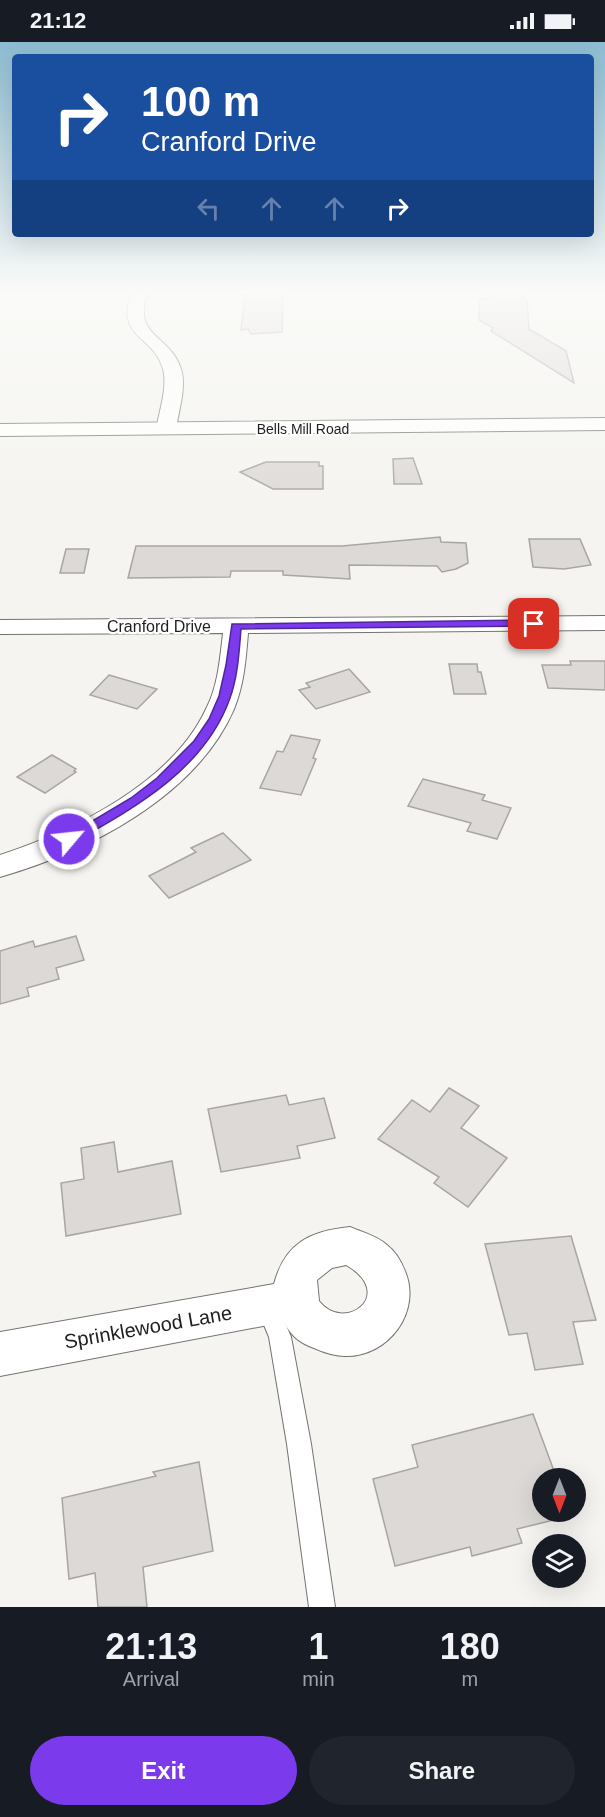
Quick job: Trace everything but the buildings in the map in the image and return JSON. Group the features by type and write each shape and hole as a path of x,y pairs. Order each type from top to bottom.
{"street":[{"path":"166,430 173,371 170,365"},
{"name":"Bells Mill Road","path":"0,430 605,424"},
{"name":"Cranford Drive","path":"0,627 605,623"},
{"path":"0,867 69,839 105,820 161,781 182,763 215,719 225,696 232,665 236,626"},
{"name":"Sprinklewood Lane","path":"0,1353 281,1302"}],"lane":[{"path":"281,1302 280,1337 299,1444 322,1607"}],"route":[{"path":"69,839 135,801 182,763 199,743 215,719 225,696 232,665 236,626 534,624"}]}
